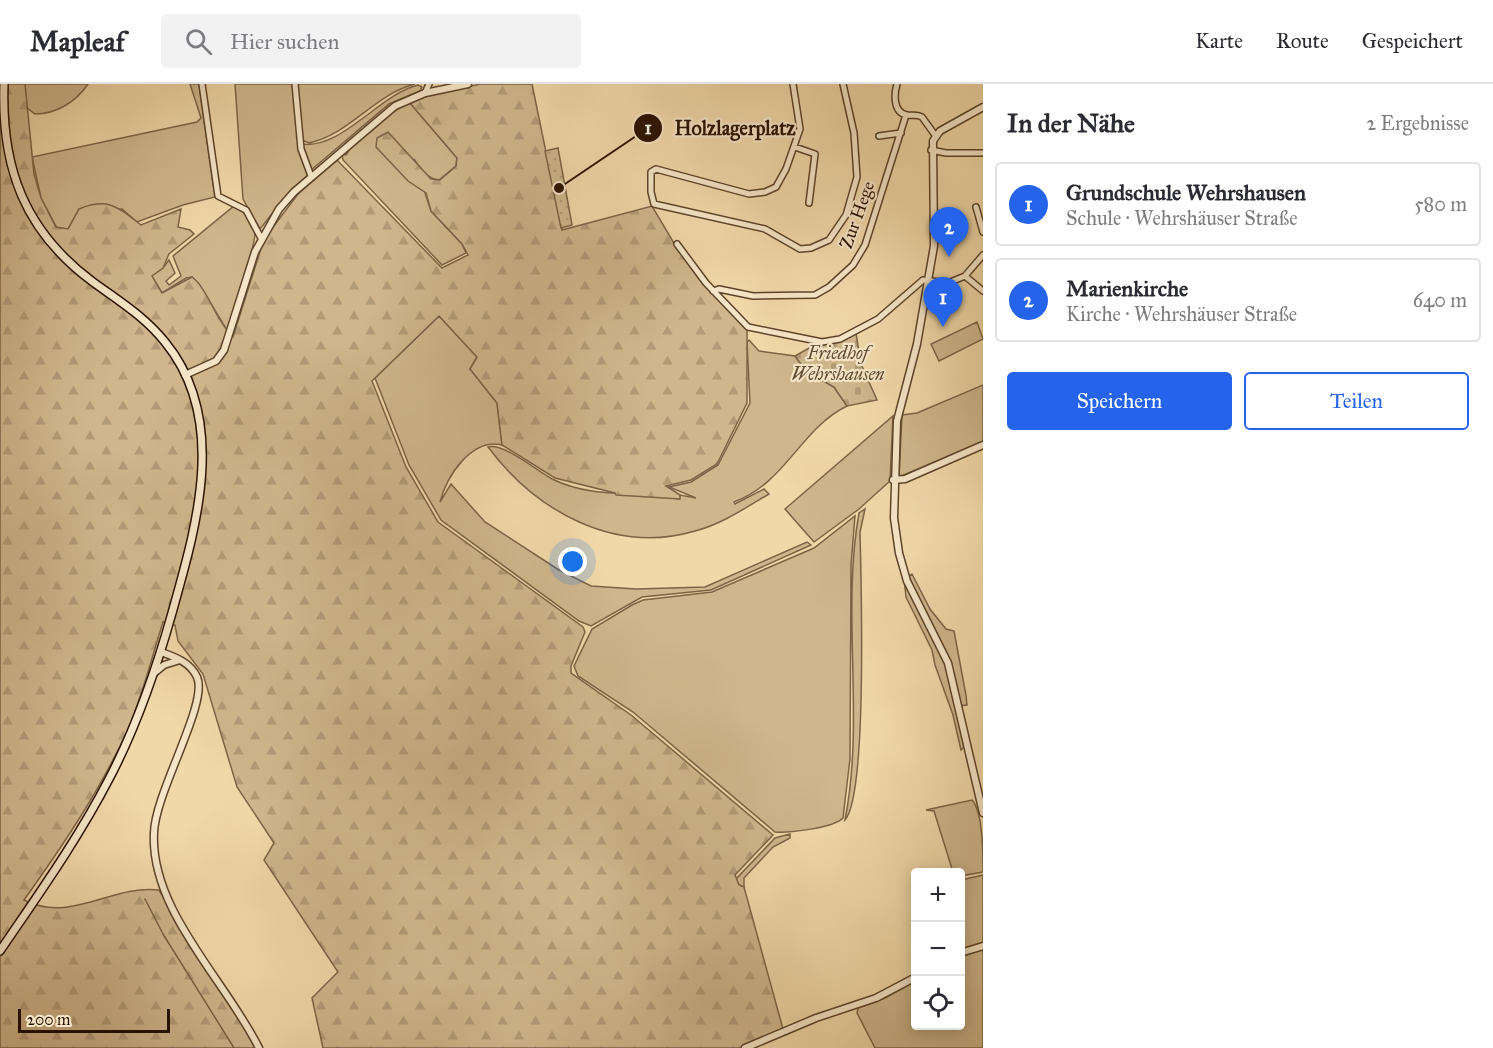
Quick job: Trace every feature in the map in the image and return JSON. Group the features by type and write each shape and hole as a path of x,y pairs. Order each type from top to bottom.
{"main road":[{"path":"0,951 84,824 109,780 135,724 161,652 190,550 201,479 199,420 185,375 165,342 139,314 93,282 58,252 32,216 17,188 7,156 3,122 4,84"}],"street":[{"path":"202,84 218,196 246,210 261,238"},
{"path":"295,84 301,149 310,176"},
{"path":"424,93 429,84"},
{"path":"185,375 216,361 224,350 261,238 279,209 310,176 386,112 424,93 468,84"},
{"path":"792,84 801,119 799,136 780,182 765,192 750,194 660,169 653,170 650,179 654,204 765,229 800,249 811,248 829,240 846,215 857,177 854,133 843,84"},
{"path":"897,84 894,95 896,104 906,115 922,117 935,135"},
{"path":"983,107 935,135 931,150 935,233 917,344 899,409 893,480 895,528 902,564 912,591 948,663 983,813"},
{"name":"Zur Hege","path":"713,291 719,289 753,296 811,296 829,287 856,261 865,245 906,115"},
{"path":"879,136 901,133"},
{"path":"795,147 815,154 809,203"},
{"path":"931,150 946,153 983,153"},
{"path":"976,207 983,232"},
{"path":"677,244 713,291 748,327 822,342 840,339 878,319 923,280 948,283 964,276 983,255"},
{"path":"964,276 983,291"},
{"path":"893,480 905,479 983,445"},
{"path":"161,652 181,660 197,677 200,696 160,796 154,830 155,862 172,910 238,1010 259,1048"},
{"path":"153,674 164,665 181,660"},
{"path":"965,951 983,946"},
{"path":"745,1048 816,1018 876,998 911,979"}],"green space":[{"path":"0,84 25,84 34,174 41,198 56,227 68,229 79,209 98,204 119,209 141,225 181,209 178,227 190,230 194,234 169,254 163,268 152,276 162,293 192,277 203,289 221,322 233,337 264,239 298,194 337,160 442,268 468,255 462,244 431,211 426,193 408,181 376,147 377,138 388,132 431,179 440,180 456,166 457,158 410,103 412,100 480,84 532,84 562,230 652,206 675,245 747,330 747,403 717,464 691,480 666,486 680,495 680,499 616,495 555,478 502,445 497,403 470,369 477,357 439,316 372,381 406,467 438,522 583,627 585,632 571,666 571,673 631,715 773,835 735,875 739,885 744,887 783,1029 739,1048 323,1048 312,998 338,972 264,860 274,843 237,787 203,674 178,641 175,625 163,622 139,701 118,750 81,816 24,900 41,906 58,908 75,906 125,892 159,890 235,1011 255,1048 0,1048"},
{"path":"25,84 88,84 65,106 50,112 35,114 26,107"},
{"path":"190,84 199,84 215,197 183,205 137,222 122,209 79,209 68,229 57,228 41,198 32,157 197,122 201,118"},
{"path":"235,84 293,84 308,175 291,190 260,229 243,199"},
{"path":"296,84 415,84 387,96 337,131 309,143 302,140"},
{"path":"418,85 422,87 420,91 389,104 310,171 302,144 317,144 331,139 389,99"},
{"path":"410,103 457,158 456,166 439,180 427,175 414,159 431,211 462,244 466,253 442,265 343,160 342,154 346,155 366,132 392,112"},
{"path":"558,148 572,225 561,228 545,151"},
{"path":"234,206 241,210 252,223 255,237 228,332 199,284 192,277 186,278 162,293 151,276 163,268 169,260 175,273 166,281 169,285 181,276 173,256"},
{"path":"439,316 477,357 470,369 497,403 502,445 491,444 480,447 462,461 448,481 440,502 451,484 485,522 559,570 591,586 636,589 705,587 807,542 811,545 711,590 642,597 591,626 579,621 441,520 409,465 375,378"},
{"path":"977,322 983,339 939,361 931,344"},
{"name":"Friedhof Wehrshausen","path":"856,333 861,364 877,400 847,406 834,387 806,371 795,356 818,343 840,341"},
{"path":"749,340 759,351 795,356 806,371 834,387 847,406 817,428 767,482 734,502 735,504 764,489 769,494 715,524 665,537 635,537 607,532 579,522 553,508 507,470 488,447 511,453 552,479 584,490 679,499 680,495 696,498 669,487 691,482 718,465 750,403 747,342"},
{"path":"983,385 983,442 899,477 902,415 917,413"},
{"path":"893,416 890,481 859,509 814,542 785,509"},
{"path":"865,509 860,532 862,684 860,730 852,802 845,820 851,782 853,743 852,589 854,551 859,513"},
{"path":"855,516 851,565 850,759 843,818 831,825 800,831 775,832 633,712 578,676 574,666 592,629 632,605 643,600 712,592 814,548"},
{"path":"912,574 930,609 946,629 954,631 967,705 957,706 964,747 961,750 953,715 932,650 906,597 904,579"},
{"path":"972,800 976,806 980,823 983,872 965,875 965,868 952,868 934,811 926,810"},
{"path":"790,834 790,838 773,847 744,878 744,887 739,885 736,879 775,838"},
{"path":"983,875 983,943 965,948 965,922 965,879"},
{"path":"983,949 983,1048 875,1048 857,1013 858,1008 885,998 911,983 911,1030 965,1030 965,956"}],"waterway":[{"path":"145,899 163,934 234,1048"}],"place":[{"name":"Holzlagerplatz","path":"559,188"},
{"name":"Marienkirche","path":"949,257"},
{"name":"Grundschule Wehrshausen","path":"943,327"}]}
